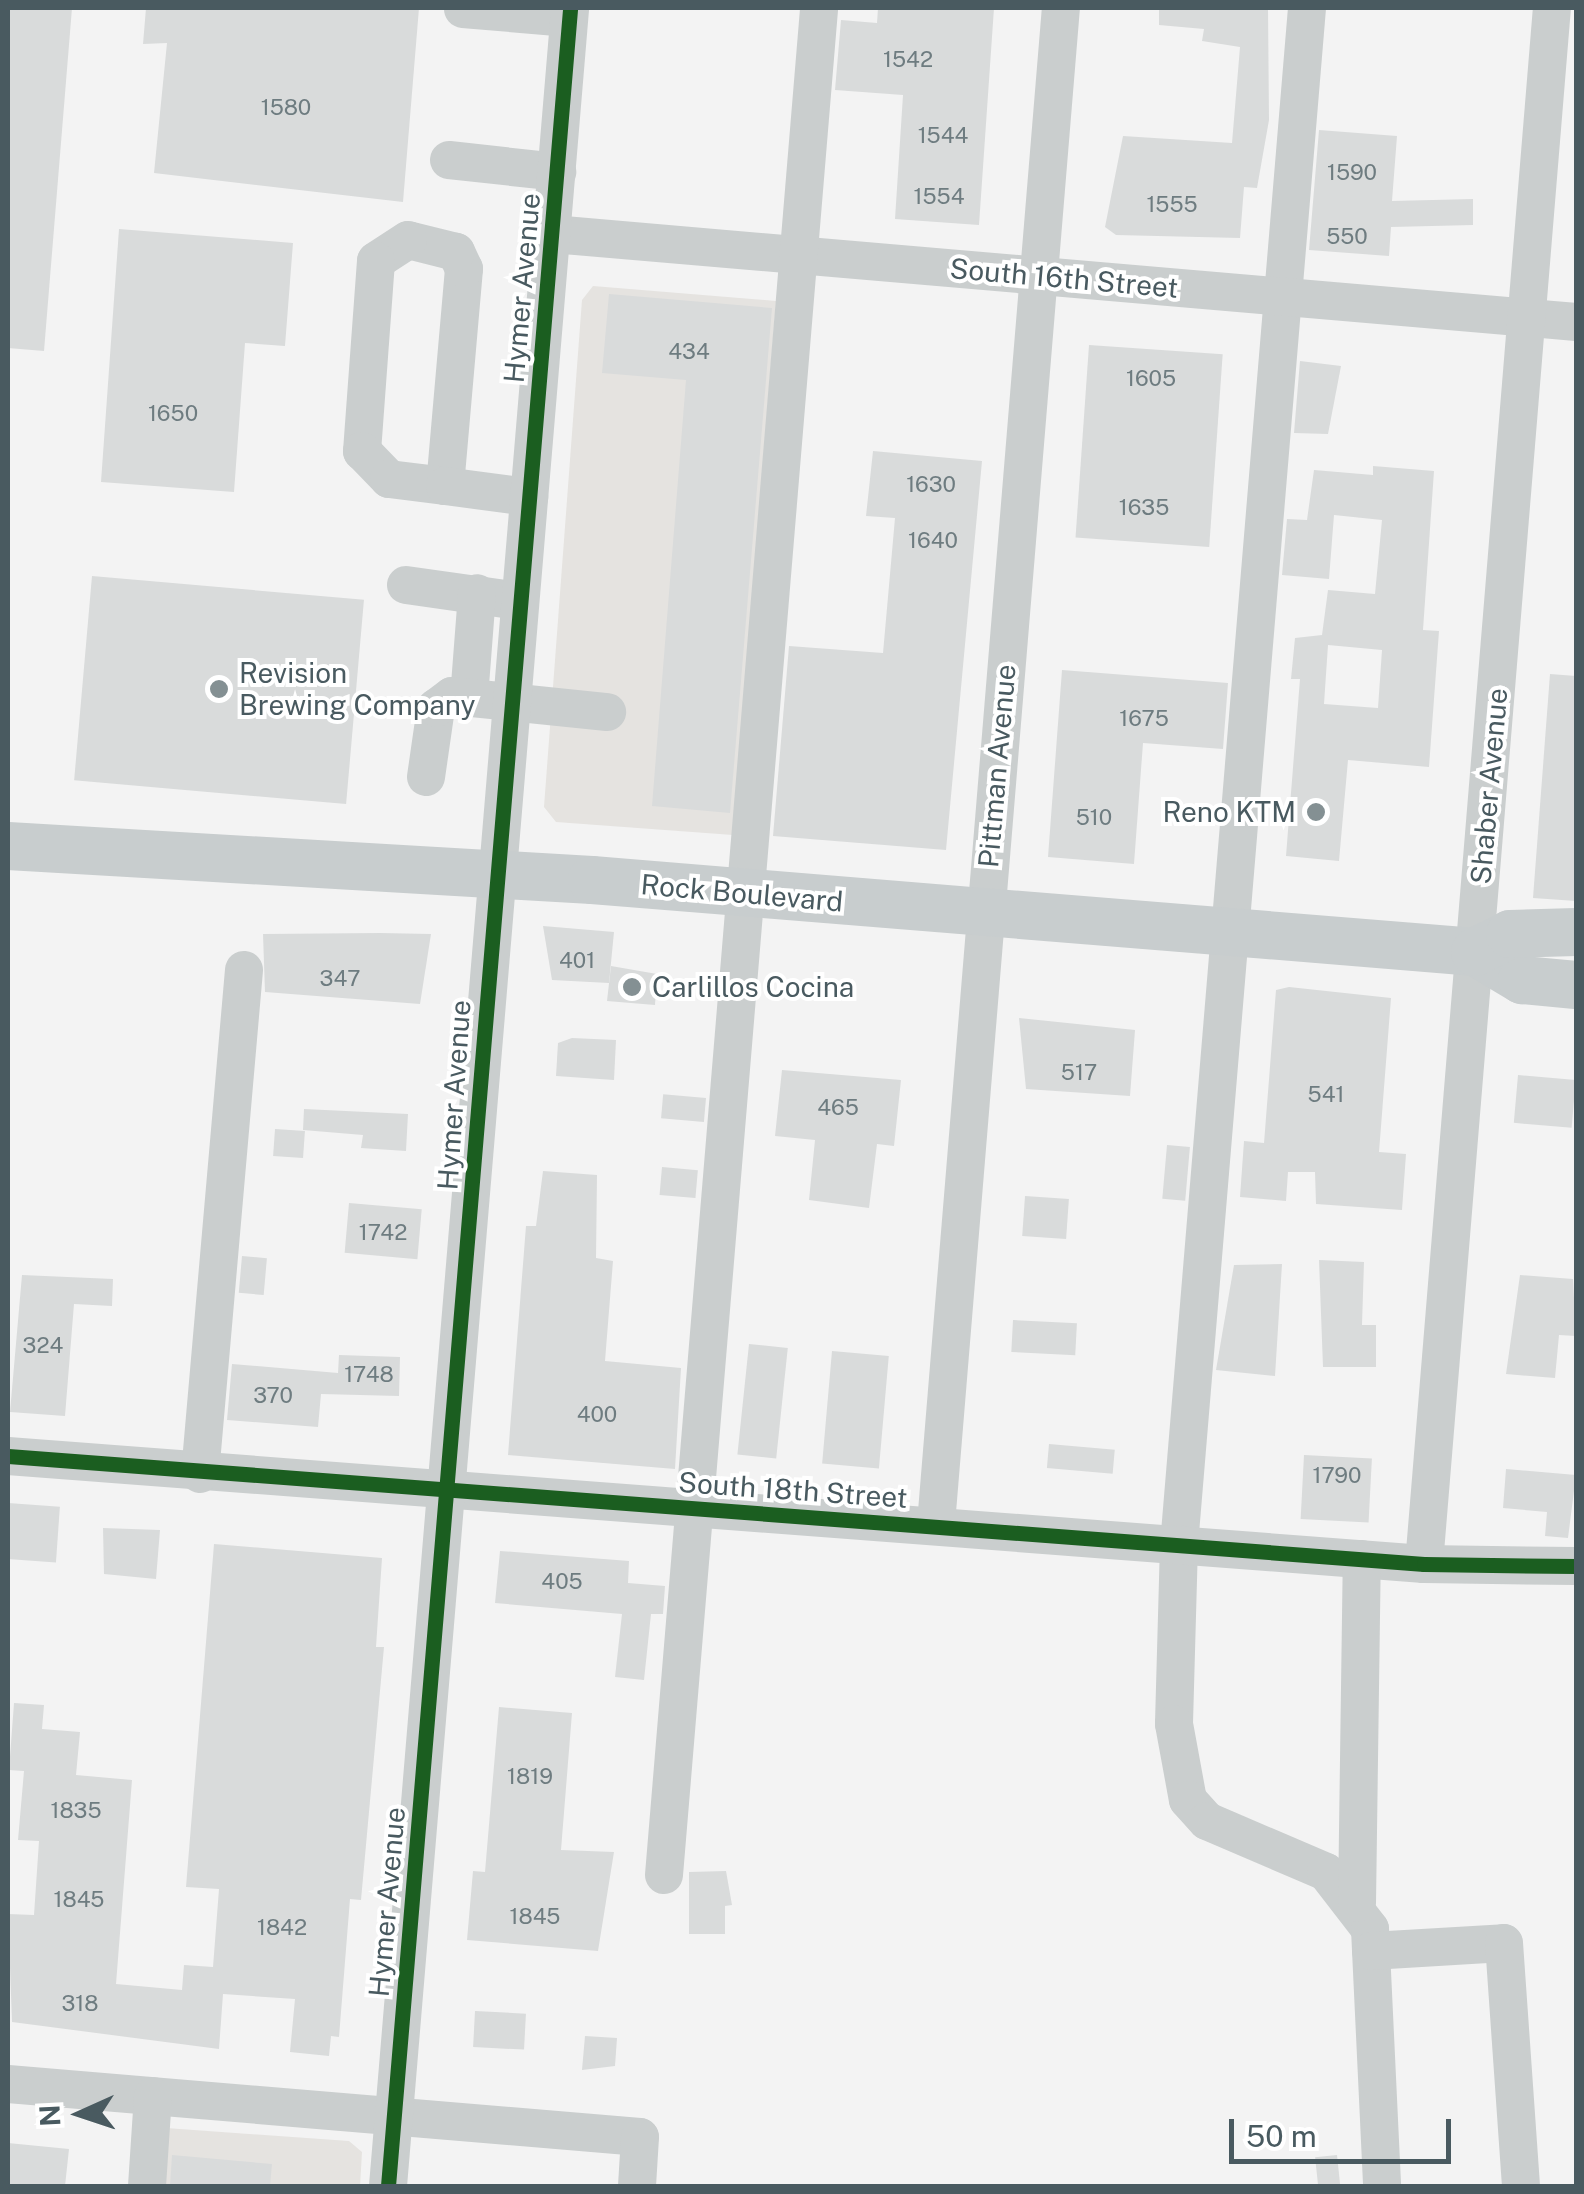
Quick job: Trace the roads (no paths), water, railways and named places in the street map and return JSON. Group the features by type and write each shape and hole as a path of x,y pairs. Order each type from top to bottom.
{"main road":[{"name":"Rock Boulevard","path":"8,846 495,874 1475,952 1522,980 1576,986"},
{"name":"Rock Boulevard","path":"1475,952 1510,934 1576,932"}],"street":[{"path":"664,1875 818,8"},
{"name":"Pittman Avenue","path":"936,1524 1061,8"},
{"path":"1308,8 1179,1544 1174,1724 1188,1800 1207,1822 1326,1872 1357,1903"},
{"name":"Shaber Avenue","path":"1424,1564 1552,8"},
{"path":"463,9 570,13"},
{"name":"Hymer Avenue","path":"388,2186 450,1494 495,874 570,13"},
{"path":"450,160 557,172"},
{"name":"South 16th Street","path":"552,234 1576,322"},
{"path":"445,486 464,270 456,252 408,240 376,260 362,452 389,478 445,486 528,497"},
{"path":"406,585 519,601"},
{"path":"469,698 476,593"},
{"path":"426,777 436,708 469,698 607,712"},
{"path":"200,1474 244,970"},
{"name":"South 18th Street","path":"8,1456 450,1494 936,1524 1424,1564 1576,1566"},
{"path":"1362,1559 1357,1903 1371,1951 1382,2186"},
{"path":"1371,1951 1504,1943 1521,2186"},
{"path":"8,2084 640,2137 637,2186"},
{"path":"147,2186 154,2096"}],"place":[{"name":"Revision Brewing Company","path":"219,689"},
{"name":"Reno KTM","path":"1316,812"},
{"name":"Carlillos Cocina","path":"632,987"}]}
